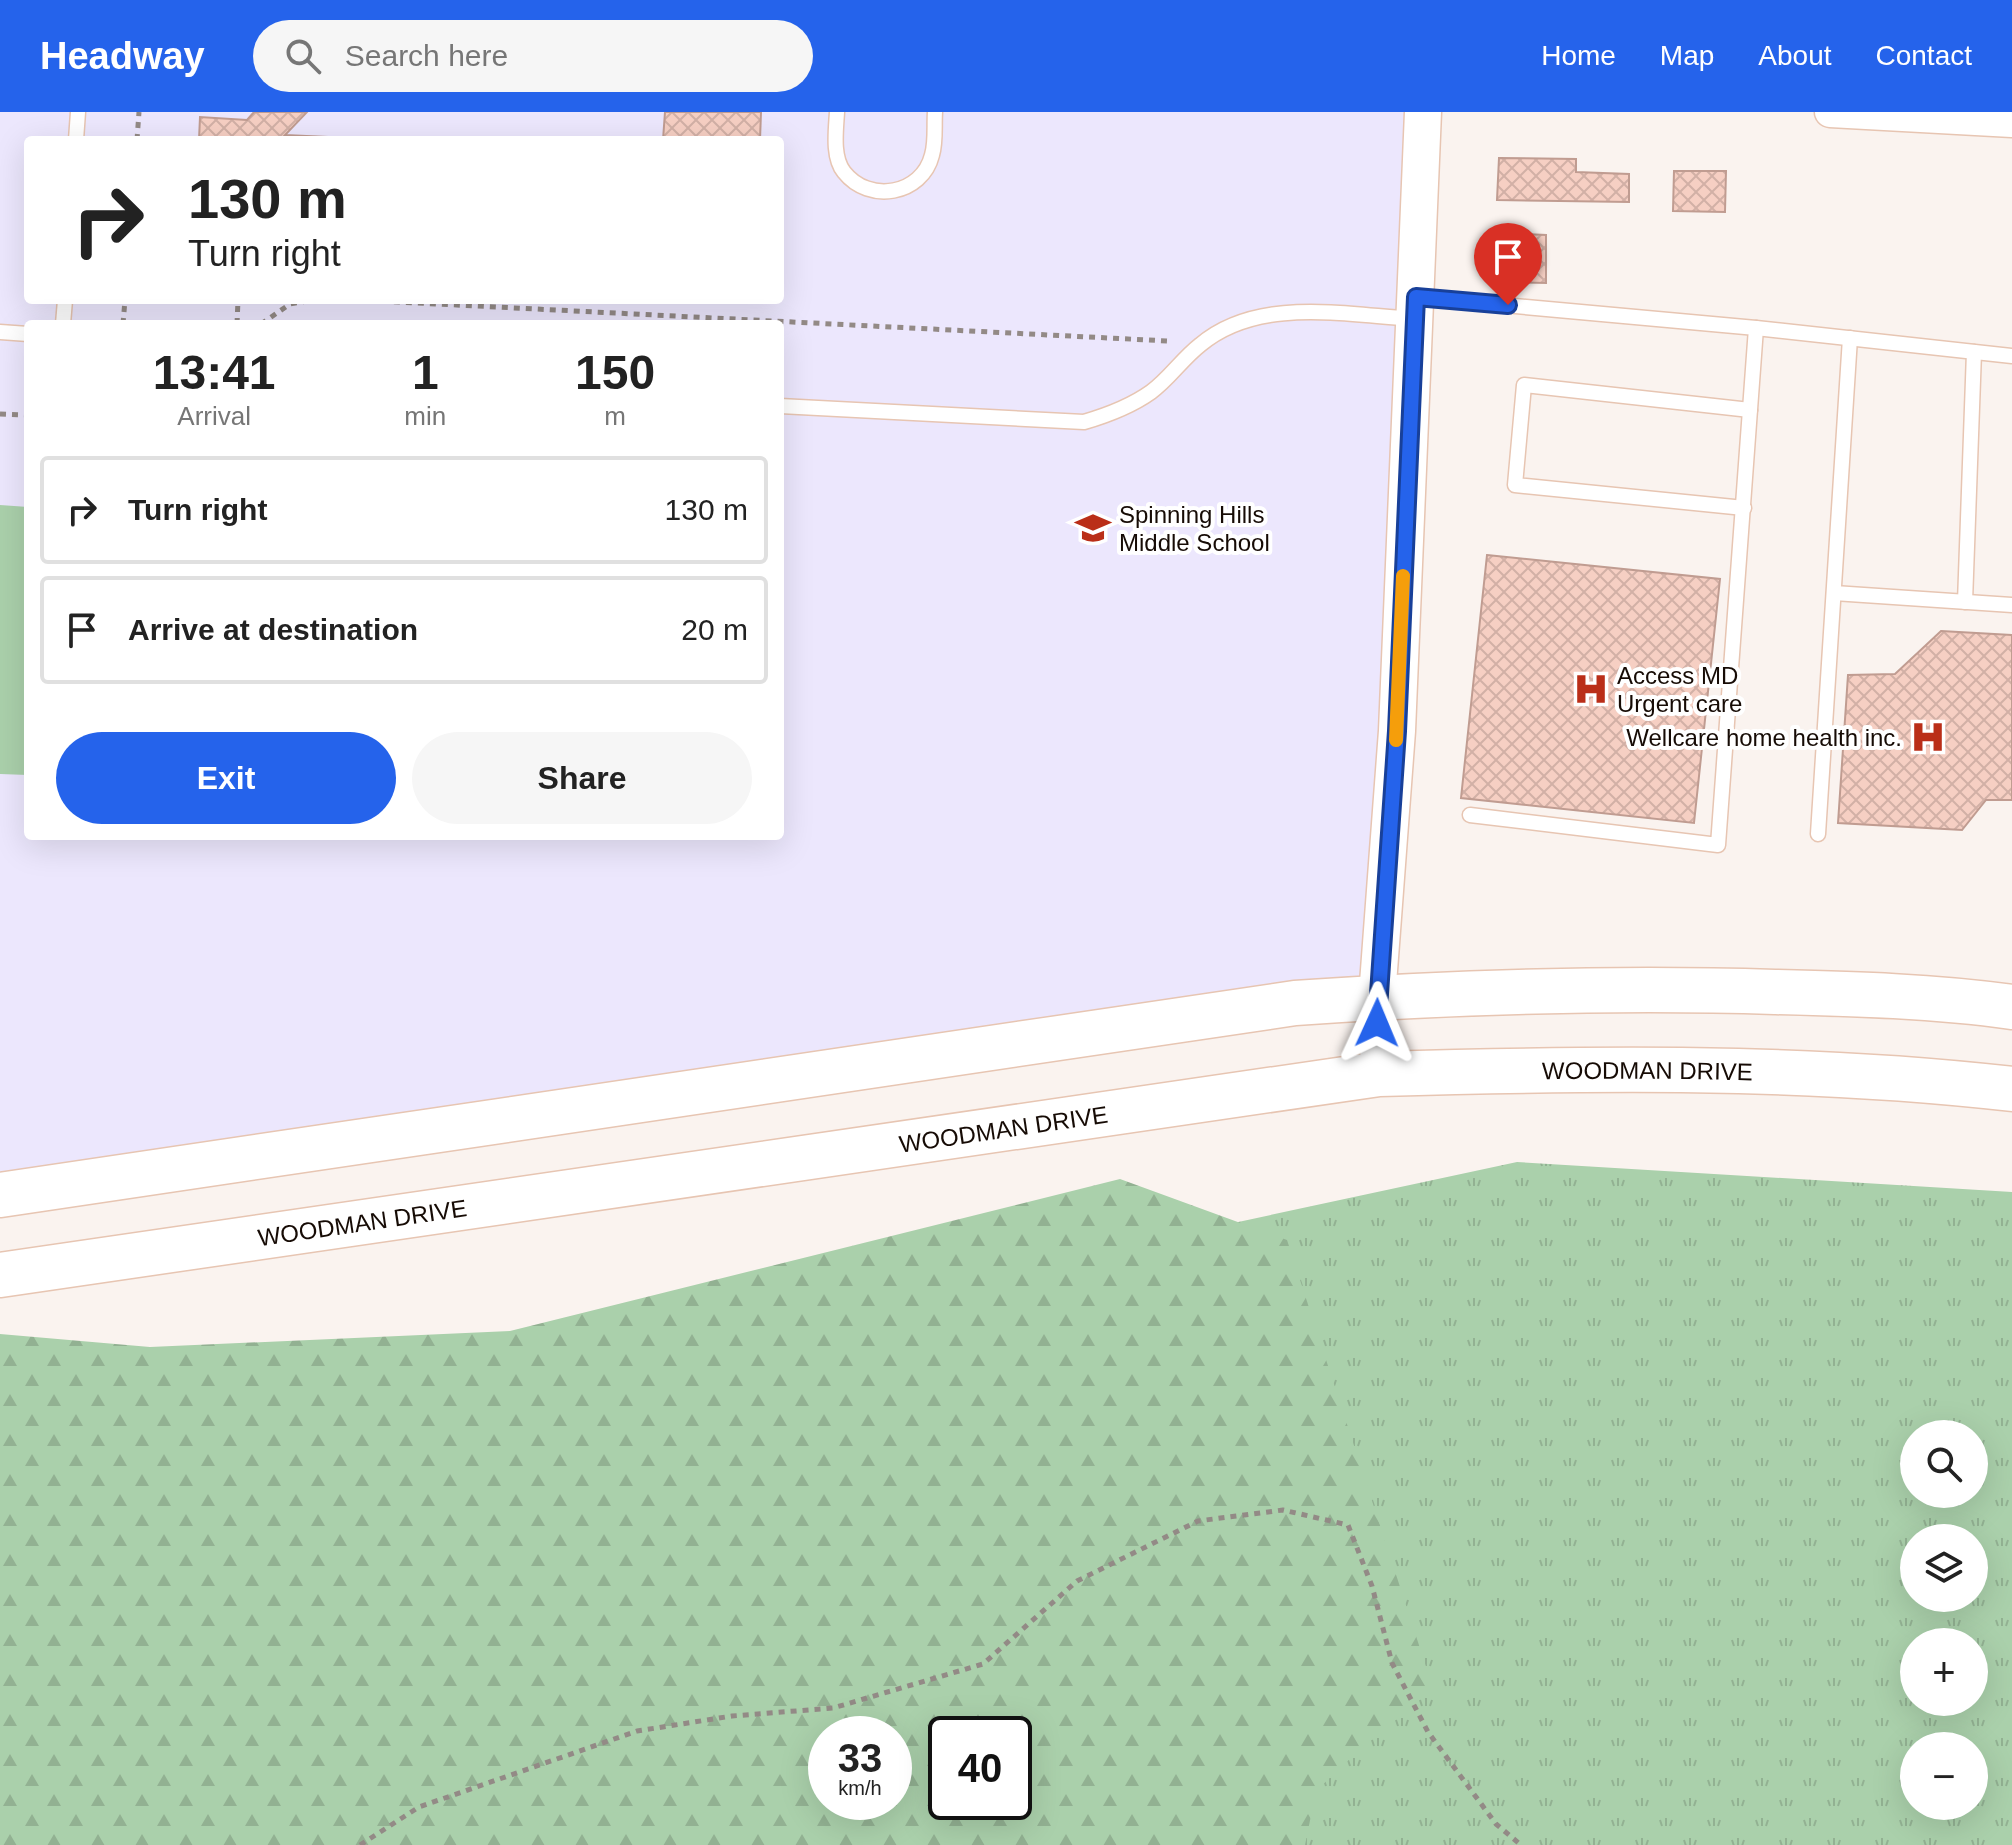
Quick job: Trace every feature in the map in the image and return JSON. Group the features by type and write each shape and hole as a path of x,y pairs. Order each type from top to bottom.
{"main road":[{"path":"0,1195 1295,1003 1377,997 1685,989 1942,999 2012,1007"},
{"name":"WOODMAN DRIVE","path":"0,1275 1379,1074 1527,1070 1780,1070 1892,1076 2012,1089"}],"street":[{"path":"1379,1074 1377,997 1396,746 1423,112"},
{"path":"1830,112 2012,122"}],"lane":[{"path":"76,136 78,112"},
{"path":"837,112 835,145 843,172 873,191 898,191 921,178 932,156 935,112"},
{"path":"784,406 1084,422 1118,412 1152,391 1201,343 1246,320 1291,311 1415,308 1756,328 2012,356"},
{"path":"1470,815 1718,845 1756,328"},
{"path":"0,332 24,334"},
{"path":"1818,834 1850,338"},
{"path":"1965,602 1974,352"},
{"path":"1744,508 1515,485 1524,385 1750,410"},
{"path":"1834,593 2012,605"}],"path":[{"path":"137,136 139,112"},
{"path":"267,320 290,304"},
{"path":"436,304 750,320"},
{"path":"784,322 1201,343"},
{"path":"0,414 24,415"},
{"path":"360,1845 419,1807 637,1731 732,1716 833,1708 983,1664 1077,1581 1198,1521 1283,1510 1348,1525 1372,1586 1392,1663 1428,1732 1496,1824 1521,1845"}],"shaded area":[{"name":"Spinning Hills Middle School","path":"0,112 1423,112 1377,997 0,1195"}],"green space":[{"path":"0,505 24,507 24,775 0,774"},
{"path":"1517,1162 2012,1192 2012,1845 0,1845 303,1423"},
{"path":"1120,1179 1287,1240 1431,1682 1316,1791 1305,1845 0,1845 0,1334 150,1347 510,1331"}],"building":[{"path":"254,112 307,112 285,135 307,136 199,136 200,117 247,120"},
{"path":"665,112 761,112 760,136 663,136"},
{"path":"1499,158 1576,159 1576,172 1629,174 1629,202 1497,200"},
{"path":"1674,171 1726,171 1725,212 1673,211"},
{"path":"1500,233 1546,235 1546,283 1500,282"},
{"name":"Access MD Urgent care","path":"1487,555 1720,579 1694,823 1461,798"},
{"name":"Wellcare home health inc.","path":"1941,631 2012,635 2012,800 1986,800 1962,830 1838,823 1848,675 1895,674"}],"slow traffic":[{"path":"1396,740 1403,576"}],"place":[{"name":"Spinning Hills Middle School","path":"1093,528"},
{"name":"Access MD Urgent care","path":"1591,689"},
{"name":"Wellcare home health inc.","path":"1928,737"}],"route":[{"path":"1377,1023 1397,731 1416,297 1508,305"}]}
